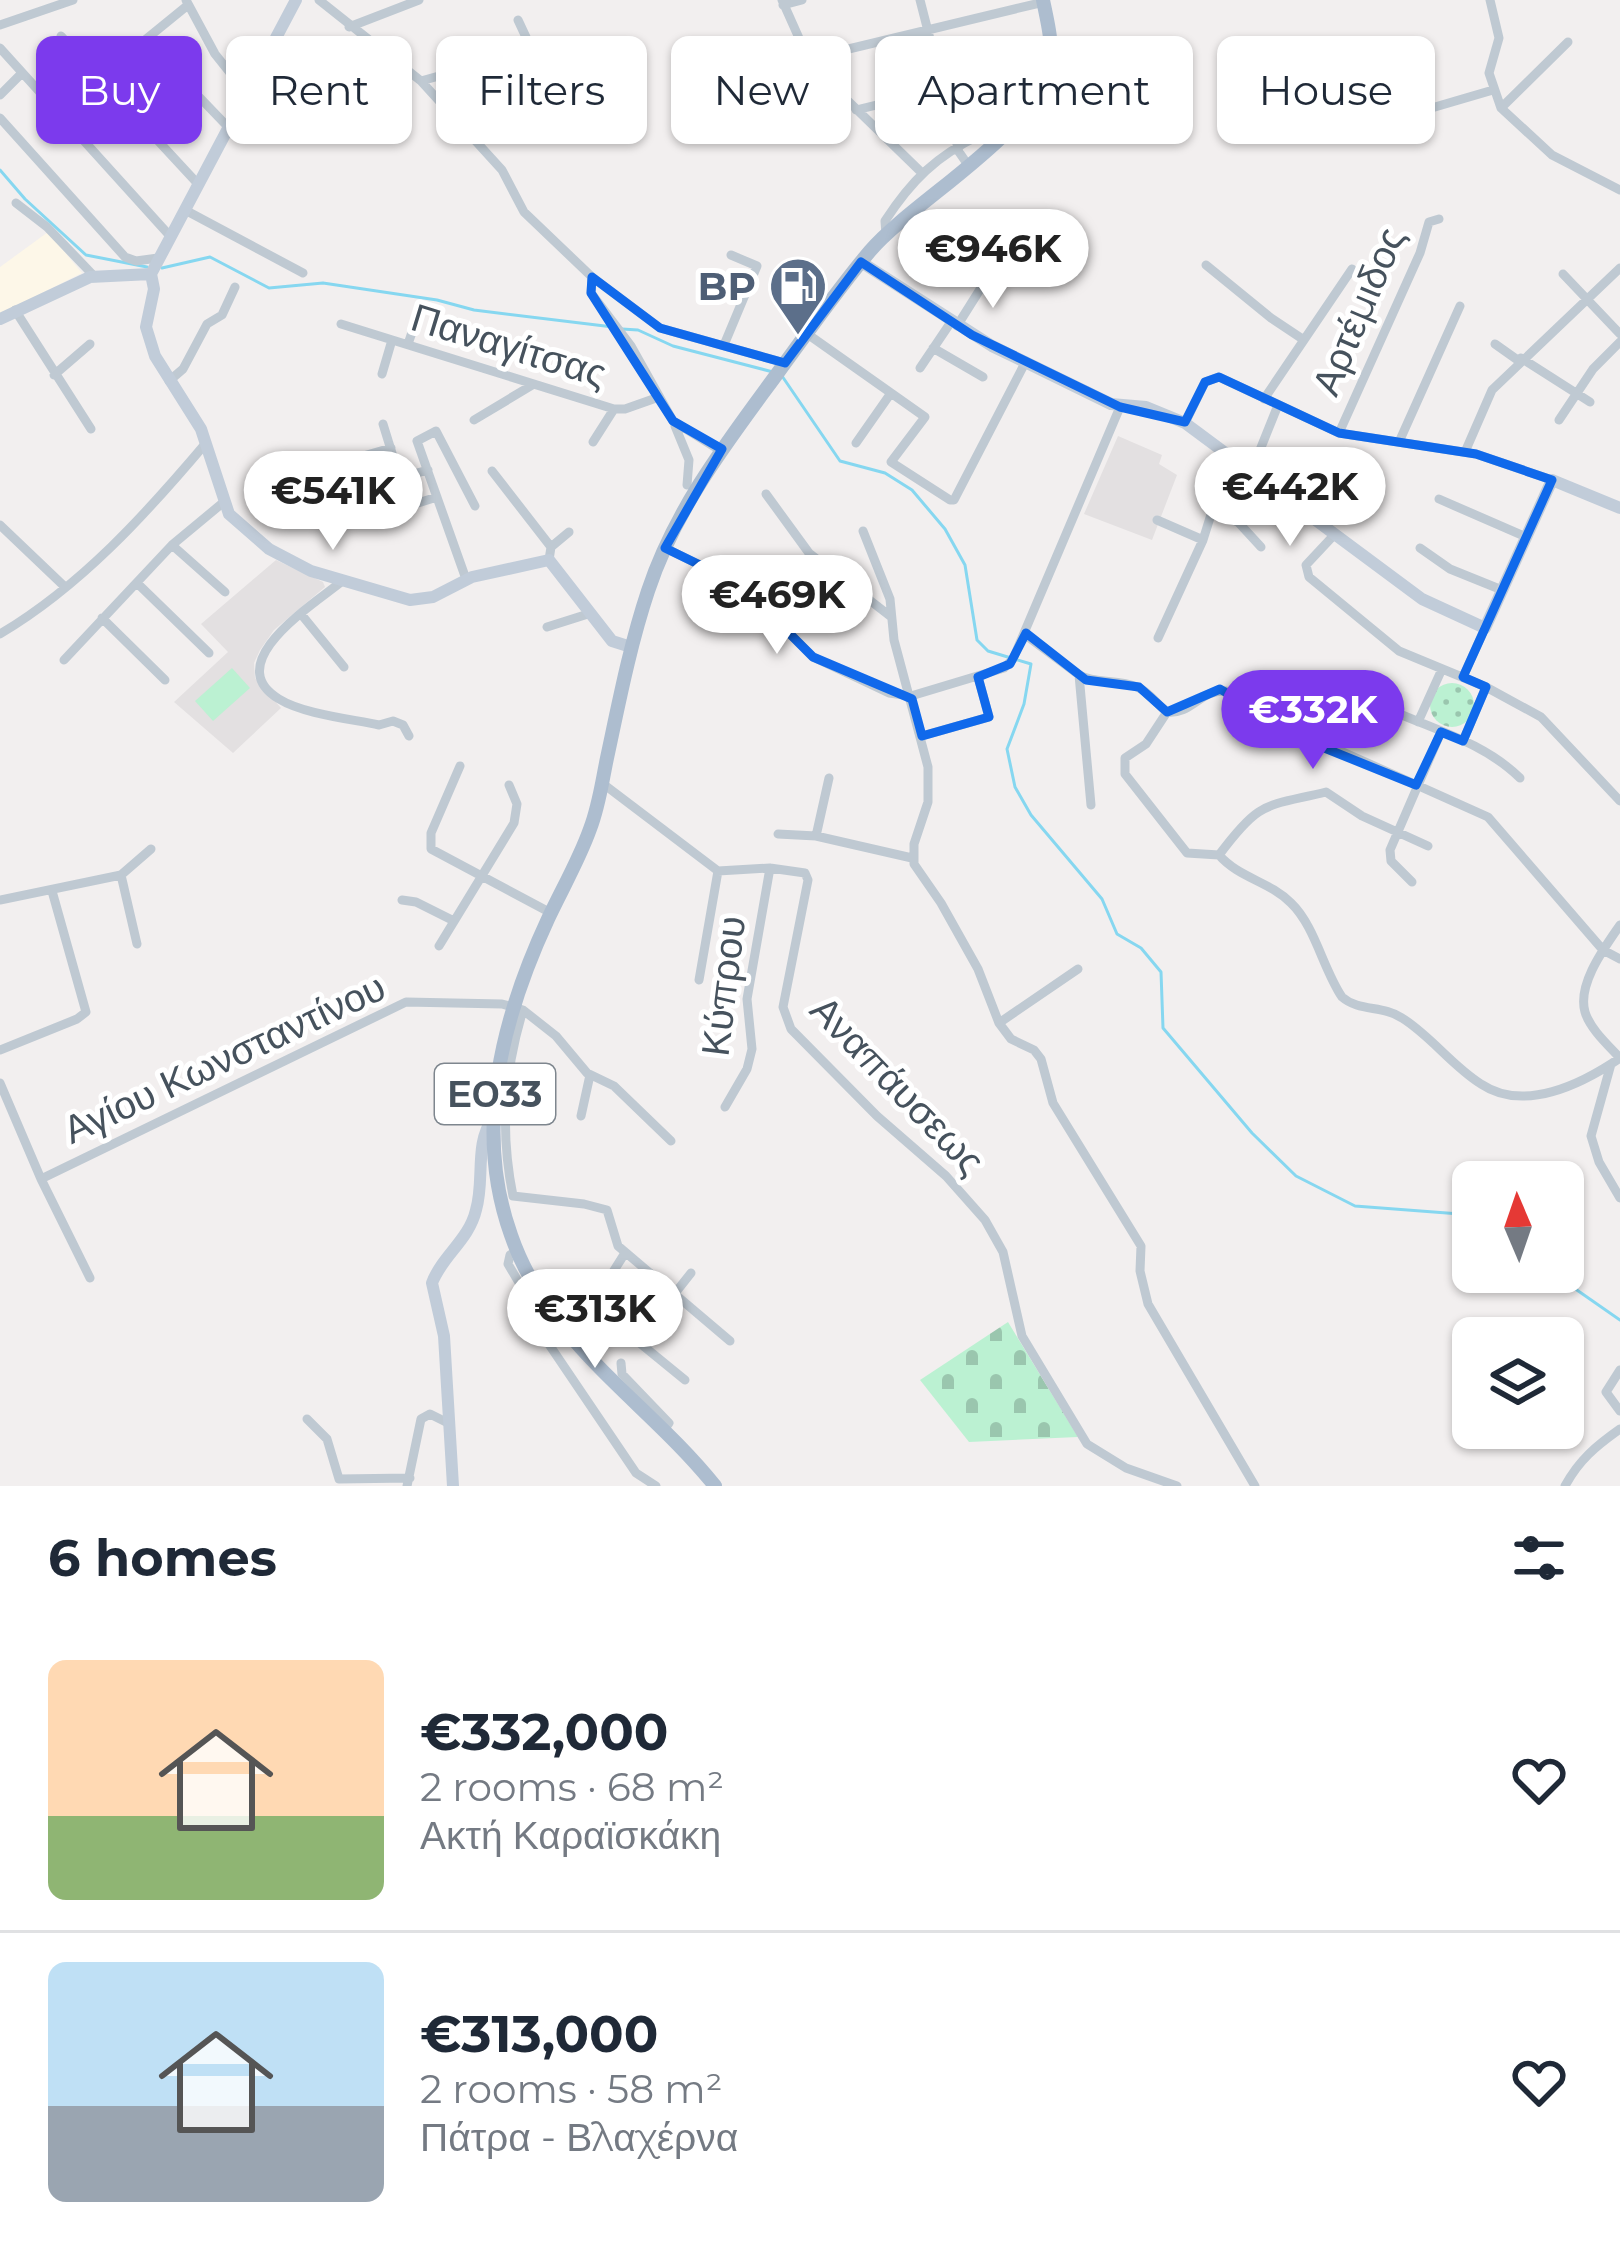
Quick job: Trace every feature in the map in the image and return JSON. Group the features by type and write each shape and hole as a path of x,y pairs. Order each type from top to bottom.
{"main road":[{"path":"1043,1 1047,36"},
{"name":"ΕΟ33","path":"715,1486 562,1330 538,1294 502,1206 493,1118 500,1055 550,913 591,827 631,647 681,513 861,262 990,144"}],"street":[{"path":"0,25 73,0"},
{"path":"278,36 296,0"},
{"path":"319,0 421,81 498,165 528,217 592,277 656,326 724,345 780,370"},
{"path":"350,27 419,0"},
{"path":"797,36 783,2 802,0"},
{"path":"920,0 929,36"},
{"path":"1490,0 1499,38 1489,70 1501,108 1552,155 1620,190"},
{"path":"851,45 1043,1"},
{"path":"149,36 187,3 226,67"},
{"path":"421,81 532,50 518,20"},
{"path":"1501,108 1568,42"},
{"path":"0,48 170,236"},
{"path":"0,94 22,73"},
{"path":"1435,107 1493,90"},
{"path":"202,100 226,125"},
{"path":"202,108 206,104"},
{"path":"851,105 921,172"},
{"path":"856,110 875,105"},
{"path":"0,118 125,257 154,267"},
{"path":"226,133 154,267 147,335 206,443 230,514 268,549 341,582 416,600 433,597 466,579 550,554 569,532"},
{"path":"161,144 198,184"},
{"path":"886,235 885,221 921,172 962,144"},
{"path":"958,146 968,165"},
{"path":"16,203 47,226 94,276"},
{"path":"184,210 303,273"},
{"name":"Αρτέμιδος","path":"1339,434 1420,253 1429,222 1438,219"},
{"path":"724,345 757,266 731,255"},
{"path":"861,262 954,324 1026,361 1120,407 1146,407 1185,423 1422,599 1485,628"},
{"path":"1205,265 1304,340"},
{"path":"0,319 94,276 154,267"},
{"path":"1465,452 1490,393 1620,268"},
{"path":"1264,399 1352,269"},
{"path":"920,368 991,272"},
{"path":"1559,420 1620,338 1563,274"},
{"path":"592,277 591,293 618,328 686,446 687,485"},
{"path":"169,381 186,366 207,324 222,315 236,287"},
{"path":"1399,442 1460,306"},
{"path":"408,344 420,309"},
{"path":"16,310 92,429"},
{"name":"Παναγίτσας","path":"340,324 614,409 659,398"},
{"path":"806,333 925,416 891,462 946,499 954,500 1026,361"},
{"path":"382,374 392,340"},
{"path":"54,374 90,344"},
{"path":"1495,344 1590,402"},
{"path":"933,348 982,377"},
{"path":"1185,423 1204,384 1211,377 1227,380 1339,434 1465,452 1620,508"},
{"path":"474,420 534,384"},
{"path":"856,443 891,393"},
{"path":"1252,470 1278,405"},
{"path":"665,548 741,585 813,657 865,684 910,695 1004,668 1015,655 1120,407"},
{"path":"593,442 614,409"},
{"path":"673,421 722,451"},
{"path":"382,424 400,478"},
{"path":"466,579 417,440 436,431 475,506"},
{"path":"0,634 32,615 147,512 206,443"},
{"path":"353,458 391,448"},
{"path":"1158,638 1203,540 1230,454"},
{"path":"350,491 428,470"},
{"path":"492,471 588,614 612,641 631,647"},
{"path":"1463,677 1552,480"},
{"path":"766,494 808,553 890,616"},
{"path":"351,524 437,496"},
{"path":"1439,499 1526,537"},
{"path":"64,660 172,545 225,501"},
{"path":"1212,512 1238,522 1261,548"},
{"path":"1157,520 1203,540"},
{"path":"0,525 65,587"},
{"path":"863,531 888,595 922,736 928,802 912,858"},
{"path":"1335,534 1306,565 1310,577 1399,651 1486,687 1541,717 1620,801"},
{"path":"172,545 225,592"},
{"path":"1420,548 1450,569 1502,590"},
{"path":"341,582 272,641 259,672 268,690 292,704 379,725 393,721 403,725 410,736"},
{"path":"137,583 209,653"},
{"path":"301,614 344,667"},
{"path":"547,627 588,614"},
{"path":"102,618 165,680"},
{"path":"1024,634 1086,680 1139,687 1167,712 1183,712 1208,694 1226,691 1298,736 1491,820 1603,950 1620,959"},
{"path":"1418,722 1442,669"},
{"path":"1079,675 1091,806"},
{"path":"922,736 989,717 978,676"},
{"path":"1336,678 1364,699 1501,760 1520,778"},
{"path":"1463,741 1486,687"},
{"path":"1167,712 1146,744 1125,758 1126,779 1187,853 1219,855 1235,872 1294,905 1342,997 1353,1006 1401,1017 1484,1087 1507,1095 1546,1093 1577,1083 1620,1058 1585,1010 1588,986 1620,925"},
{"path":"1412,882 1390,859 1441,732"},
{"path":"460,766 429,845 434,852 550,913"},
{"path":"816,836 829,778"},
{"path":"602,783 718,871 770,868"},
{"path":"440,946 514,823 517,804 509,785"},
{"path":"1219,855 1270,802 1326,792 1358,814 1428,846"},
{"path":"778,835 816,836 912,858 978,969 999,1023 1011,1040 1034,1050 1041,1059 1053,1103 1141,1246 1140,1270 1148,1304 1255,1486"},
{"path":"0,900 121,874 151,849"},
{"name":"Κύπρου","path":"725,1107 747,1069 752,1049 747,999 770,868"},
{"name":"Αναπάυσεως","path":"770,868 799,870 808,880 783,1007 791,1029 890,1128 946,1176 985,1220 1003,1252 1022,1336 1087,1444 1126,1468 1177,1486"},
{"path":"699,980 718,871"},
{"path":"121,874 137,944"},
{"path":"0,1050 86,1012 52,891"},
{"path":"402,900 454,921"},
{"path":"999,1023 1078,969"},
{"name":"Αγίου Κωνσταντίνου","path":"40,1179 397,1004 518,1008"},
{"path":"671,1141 614,1086 590,1075 556,1036 518,1008 504,1096 512,1196 607,1210 614,1238 625,1253 730,1341"},
{"path":"1611,1064 1592,1136 1599,1162 1620,1198"},
{"path":"581,1115 590,1075"},
{"path":"0,1083 40,1179 90,1278"},
{"path":"0,1111 13,1108"},
{"path":"453,1486 445,1336 432,1283 472,1224 480,1192 482,1137 493,1118"},
{"path":"517,1251 508,1264 538,1316 542,1334 636,1473 656,1486"},
{"path":"625,1253 601,1291 603,1313 685,1380"},
{"path":"638,1340 691,1273"},
{"path":"621,1363 622,1373 669,1423 663,1431"},
{"path":"1620,1370 1606,1392 1620,1411"},
{"path":"307,1419 327,1439 339,1478 408,1482 421,1419 430,1414 446,1422"},
{"path":"1564,1486 1597,1443 1620,1429"}],"highlighted area":[{"path":"861,262 972,335 1120,407 1185,422 1205,382 1219,377 1339,433 1476,454 1552,480 1463,677 1486,687 1463,741 1441,732 1416,785 1307,741 1220,689 1167,712 1139,687 1086,680 1026,633 1010,664 978,677 989,717 922,736 912,699 813,657 741,585 665,548 722,449 673,421 591,293 592,277 660,328 785,363"}],"shaded area":[{"path":"48,232 82,273 0,314 0,267"},
{"path":"1118,436 1162,455 1159,464 1177,475 1152,540 1084,514"},
{"path":"276,560 325,587 274,630 260,650 254,663 255,678 281,708 233,753 174,702 228,652 201,624"}],"green space":[{"path":"232,668 250,688 213,721 195,701"},
{"path":"1452,683 1468,689 1474,705 1468,721 1452,727 1436,721 1430,705 1436,689"},
{"path":"1008,1322 1078,1437 969,1442 920,1380"}],"waterway":[{"path":"0,170 86,255 147,267"},
{"path":"162,268 210,257 269,288 323,283 474,310 613,327"},
{"path":"622,329 773,372"},
{"path":"782,376 840,461 885,473 912,490 945,529 965,565 977,640 988,651 1031,664 1024,704 1007,749 1015,787 1031,815 1102,899 1117,934 1141,948 1161,972 1163,1028 1252,1133 1296,1176 1355,1206 1452,1213"},
{"path":"1581,1293 1620,1320"}],"place":[{"name":"BP","path":"798,337"}]}
